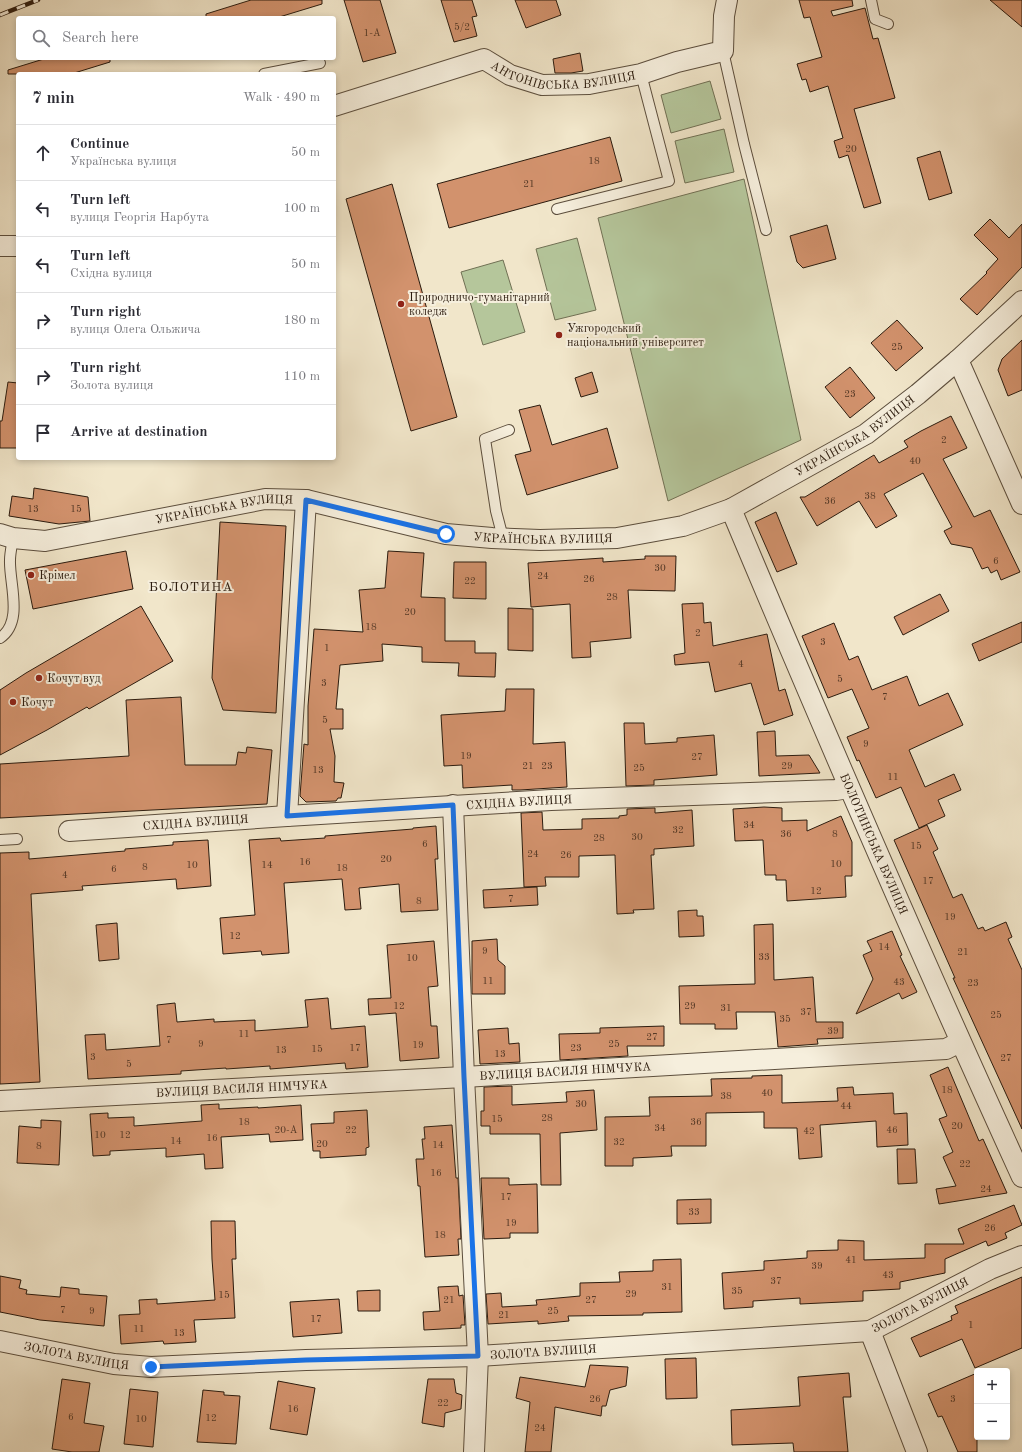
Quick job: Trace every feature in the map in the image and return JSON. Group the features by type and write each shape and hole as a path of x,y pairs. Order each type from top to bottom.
{"street":[{"path":"723,51 724,16 727,0"},
{"name":"АНТОНІВСЬКА ВУЛИЦЯ","path":"336,105 484,58 510,75 542,85 589,84 641,74 677,62 723,51"},
{"path":"0,246 16,246"},
{"name":"УКРАЇНСЬКА ВУЛИЦЯ","path":"7,536 45,541 265,498 306,500 446,534 503,538 540,540 617,538 683,526 731,509 866,434 918,394 958,360 1022,301"},
{"path":"958,360 1022,504"},
{"path":"287,816 306,500"},
{"name":"БОЛОТИНСЬКА ВУЛИЦЯ","path":"731,509 849,788 960,1042 1022,1177"},
{"name":"СХІДНА ВУЛИЦЯ","path":"69,831 453,805 836,790 849,788"},
{"path":"453,805 464,1077 478,1356 474,1452"},
{"name":"ВУЛИЦЯ ВАСИЛЯ НІМЧУКА","path":"0,1101 464,1077 946,1049 960,1042"},
{"name":"ЗОЛОТА ВУЛИЦЯ","path":"0,1341 114,1364 151,1367 306,1360 478,1356 870,1331 990,1269 1022,1256"},
{"path":"870,1331 917,1452"}],"lane":[{"path":"871,0 874,19 888,24"},
{"path":"723,51 744,144 766,230"},
{"path":"274,72 320,63"},
{"path":"557,209 669,181 641,74"},
{"path":"503,538 496,511 485,439 508,430"},
{"path":"0,638 4,636 11,623 14,609 7,536"},
{"path":"0,840 16,839"}],"green space":[{"path":"710,81 721,119 671,133 661,95"},
{"path":"724,129 734,172 685,183 675,141"},
{"path":"744,179 801,440 668,501 598,218"},
{"path":"577,238 596,310 555,320 536,249"},
{"path":"503,260 525,332 483,345 461,272"}],"building":[{"path":"251,0 322,0 322,4 283,16 206,16 206,14"},
{"path":"344,0 380,0 396,53 363,62"},
{"path":"441,0 472,0 477,16 472,17 477,36 454,42"},
{"path":"515,0 556,0 561,15 526,28"},
{"path":"799,0 852,0 853,6 831,11 833,16 865,8 873,39 878,38 895,98 854,109 881,203 864,208 848,155 839,158 834,141 843,138 828,86 810,92 806,79 802,80 797,64 822,57 810,17 804,18"},
{"path":"990,0 1022,0 1022,27"},
{"path":"580,53 583,71 555,73 553,59"},
{"path":"40,60 110,60 110,62 78,72 16,72 16,74 8,74 8,70"},
{"path":"610,137 622,181 449,228 437,184"},
{"path":"940,151 952,193 929,200 917,158"},
{"path":"392,184 457,417 411,431 346,199"},
{"path":"990,219 1009,238 1022,224 1022,267 977,315 960,299 987,273 986,272 998,259 974,235"},
{"path":"827,225 836,259 803,268 797,262 790,236"},
{"path":"897,320 923,348 896,371 871,343"},
{"path":"1022,340 1022,390 1008,396 998,370 1002,359"},
{"path":"850,367 875,398 850,418 825,387"},
{"path":"592,372 598,392 581,397 575,378"},
{"path":"8,382 16,383 16,448 0,448 0,421 2,421"},
{"path":"540,405 552,445 607,428 618,468 527,495 515,455 531,451 519,410"},
{"path":"951,416 967,448 943,459 974,517 990,510 1020,572 1001,580 997,570 991,573 988,567 982,569 972,548 951,544 944,531 952,527 923,473 884,494 897,516 876,528 859,501 817,526 800,497 805,497 874,455 879,463 908,447 904,441"},
{"path":"34,488 88,497 90,521 59,524 9,516 12,496 33,499"},
{"path":"776,512 797,564 777,572 755,522"},
{"path":"220,522 286,526 276,713 223,710 212,678"},
{"path":"126,551 133,589 33,609 25,570"},
{"path":"388,551 424,553 421,597 445,598 445,641 475,641 475,653 496,653 495,677 458,676 459,663 422,662 422,647 382,644 383,661 340,665 336,709 343,709 343,729 330,729 335,756 334,782 344,783 341,798 338,798 336,801 306,802 300,796 304,744 308,745 308,706 314,629 363,632 359,590 385,588"},
{"path":"645,556 676,556 675,591 628,590 631,638 590,642 591,657 572,658 570,604 531,607 528,563 603,558 603,562 645,559"},
{"path":"454,562 486,562 486,599 453,598"},
{"path":"940,594 949,611 903,635 894,617"},
{"path":"703,603 704,623 711,622 713,646 767,634 779,691 785,689 793,715 764,725 751,683 715,692 709,662 675,665 674,655 685,653 682,604"},
{"path":"141,606 173,661 89,709 87,707 0,755 0,690 26,673"},
{"path":"508,608 533,609 533,651 508,650"},
{"path":"1022,622 1022,642 979,661 972,644"},
{"path":"834,623 849,660 858,656 872,690 907,676 919,706 948,693 963,725 909,750 925,787 954,774 961,790 938,800 945,816 919,828 901,787 876,798 859,760 857,761 847,737 869,728 852,689 828,698 802,636"},
{"path":"506,689 534,689 533,744 565,742 567,787 520,790 512,790 512,785 463,788 462,765 444,766 441,715 505,711"},
{"path":"181,697 185,765 236,765 238,752 246,753 247,747 272,750 267,804 0,818 0,764 129,756 126,700"},
{"path":"624,723 644,723 645,744 677,742 677,738 714,735 717,775 654,780 654,785 626,786"},
{"path":"775,731 776,756 809,755 820,773 759,776 757,732"},
{"path":"764,807 782,808 782,821 807,820 807,831 841,816 852,842 852,876 845,876 846,897 787,901 786,880 776,880 776,875 765,875 763,840 735,841 733,809"},
{"path":"655,808 655,813 692,810 694,846 654,849 654,855 651,855 654,909 633,910 634,913 617,914 615,855 579,856 579,877 545,877 546,886 524,887 521,813 542,812 543,830 582,829 582,819 619,818 619,816 627,815 627,809"},
{"path":"927,825 938,849 933,852 953,898 962,894 978,929 983,927 985,931 1006,922 1012,937 1008,939 1022,970 1022,1129 953,978 955,978 894,840"},
{"path":"436,826 438,859 435,859 438,910 401,912 399,884 359,888 361,909 345,910 342,879 284,883 289,953 262,955 261,951 223,954 220,918 255,915 249,840 280,838 281,841 325,838 325,836"},
{"path":"208,840 211,886 177,889 176,879 82,886 83,890 31,894 40,1082 0,1084 0,853 29,852 29,859 125,851 125,849 173,845 173,842"},
{"path":"537,887 538,905 484,908 483,890"},
{"path":"697,910 697,916 703,916 704,936 679,937 678,911"},
{"path":"117,923 119,959 99,961 96,925"},
{"path":"773,924 774,980 813,977 816,1022 843,1022 843,1038 817,1039 818,1044 778,1047 775,1012 736,1012 737,1029 715,1029 715,1024 680,1024 679,986 755,984 754,925"},
{"path":"892,931 902,955 900,956 917,992 902,999 899,993 856,1014 873,979 863,955 872,951 867,941"},
{"path":"497,939 498,960 505,966 505,994 472,994 472,941"},
{"path":"434,941 438,986 428,987 431,1026 437,1026 439,1058 400,1061 396,1013 369,1015 368,999 391,998 387,945"},
{"path":"328,998 331,1029 365,1026 368,1067 346,1069 345,1063 270,1069 270,1066 181,1071 181,1074 88,1079 85,1035 105,1034 106,1050 160,1046 157,1005 175,1003 177,1022 214,1019 214,1022 255,1020 255,1031 308,1027 305,1000"},
{"path":"664,1026 664,1046 627,1046 628,1056 560,1060 559,1034 600,1033 600,1028"},
{"path":"508,1028 509,1044 519,1043 520,1062 480,1064 478,1030"},
{"path":"948,1067 979,1141 983,1139 1007,1193 939,1204 936,1189 956,1186 943,1157 953,1152 939,1119 947,1116 930,1075"},
{"path":"782,1075 782,1103 838,1101 837,1088 853,1087 854,1095 893,1093 894,1114 907,1113 908,1145 877,1147 876,1121 820,1125 822,1157 799,1159 797,1128 764,1128 764,1112 706,1113 706,1146 671,1146 672,1156 633,1158 633,1166 605,1166 605,1117 650,1116 649,1097 712,1096 711,1079 752,1078 752,1076"},
{"path":"512,1086 512,1105 567,1102 566,1092 594,1090 597,1130 560,1133 561,1185 541,1185 540,1134 490,1134 490,1126 481,1126 481,1111 484,1111 484,1087"},
{"path":"219,1104 219,1109 301,1105 303,1140 270,1142 269,1134 221,1137 223,1168 205,1169 204,1154 166,1157 166,1148 110,1151 110,1155 93,1156 90,1114 108,1113 108,1118 134,1117 134,1126 202,1121 201,1105"},
{"path":"367,1110 369,1147 366,1148 366,1155 320,1158 320,1151 313,1151 311,1124 334,1123 334,1112"},
{"path":"41,1120 61,1121 59,1165 17,1163 19,1126 41,1128"},
{"path":"452,1125 456,1178 458,1178 461,1239 458,1239 459,1255 425,1257 420,1186 418,1186 416,1159 424,1159 422,1139 425,1139 424,1127"},
{"path":"897,1149 915,1149 917,1183 898,1184"},
{"path":"481,1178 509,1178 509,1185 537,1184 538,1233 510,1233 510,1238 484,1239"},
{"path":"711,1199 711,1223 677,1224 677,1200"},
{"path":"1014,1205 1022,1225 1005,1233 1007,1238 988,1246 986,1241 945,1259 945,1273 900,1282 900,1289 863,1291 863,1301 800,1304 800,1298 753,1301 753,1307 724,1309 722,1273 764,1270 764,1261 807,1258 807,1251 838,1250 838,1240 864,1241 864,1260 925,1258 925,1244 964,1244 958,1229"},
{"path":"211,1221 235,1221 236,1259 232,1259 235,1318 194,1320 196,1342 164,1344 163,1341 121,1344 119,1315 140,1314 139,1300 157,1299 157,1304 215,1300"},
{"path":"681,1259 682,1312 643,1313 643,1315 568,1316 569,1321 538,1324 538,1321 488,1324 486,1294 501,1293 502,1307 537,1305 536,1300 580,1296 580,1283 620,1282 619,1272 653,1271 653,1260"},
{"path":"0,1276 21,1280 19,1288 27,1290 26,1294 60,1297 61,1287 79,1289 79,1294 107,1296 104,1326 40,1320 0,1312"},
{"path":"1022,1277 1022,1348 975,1368 962,1339 920,1357 911,1338 952,1320 951,1316 958,1313 955,1306"},
{"path":"458,1286 459,1296 463,1295 465,1325 461,1325 461,1328 424,1330 423,1312 440,1311 438,1287"},
{"path":"380,1290 380,1311 358,1311 357,1291"},
{"path":"339,1299 342,1333 293,1337 290,1302"},
{"path":"696,1358 697,1398 666,1399 665,1359"},
{"path":"590,1365 628,1367 626,1386 610,1390 606,1406 602,1406 601,1416 555,1407 551,1452 525,1452 530,1402 516,1398 520,1377 585,1387"},
{"path":"849,1373 851,1397 843,1397 848,1452 794,1452 793,1443 732,1445 731,1410 800,1406 798,1377"},
{"path":"974,1374 974,1440 977,1440 977,1452 958,1452 942,1416 938,1417 928,1394"},
{"path":"62,1379 90,1383 84,1423 104,1426 99,1452 72,1452 52,1449"},
{"path":"428,1379 454,1379 456,1393 462,1395 461,1409 445,1413 444,1427 422,1423"},
{"path":"278,1381 315,1388 307,1435 270,1429"},
{"path":"130,1389 158,1392 153,1447 124,1444"},
{"path":"203,1390 224,1392 224,1395 240,1396 236,1444 197,1442"}],"railway":[{"path":"0,15 38,0"}],"place":[{"name":"Природничо-гуманітарний коледж","path":"401,304"},
{"name":"Ужгородський національний університет","path":"559,335"},
{"name":"Крімел","path":"31,575"},
{"name":"Кочут вуд","path":"39,678"},
{"name":"Кочут","path":"13,702"}],"district":[{"name":"БОЛОТИНА","path":"191,586"}],"route":[{"path":"151,1367 306,1360 478,1356 464,1077 453,805 287,816 306,500 446,534"}]}
